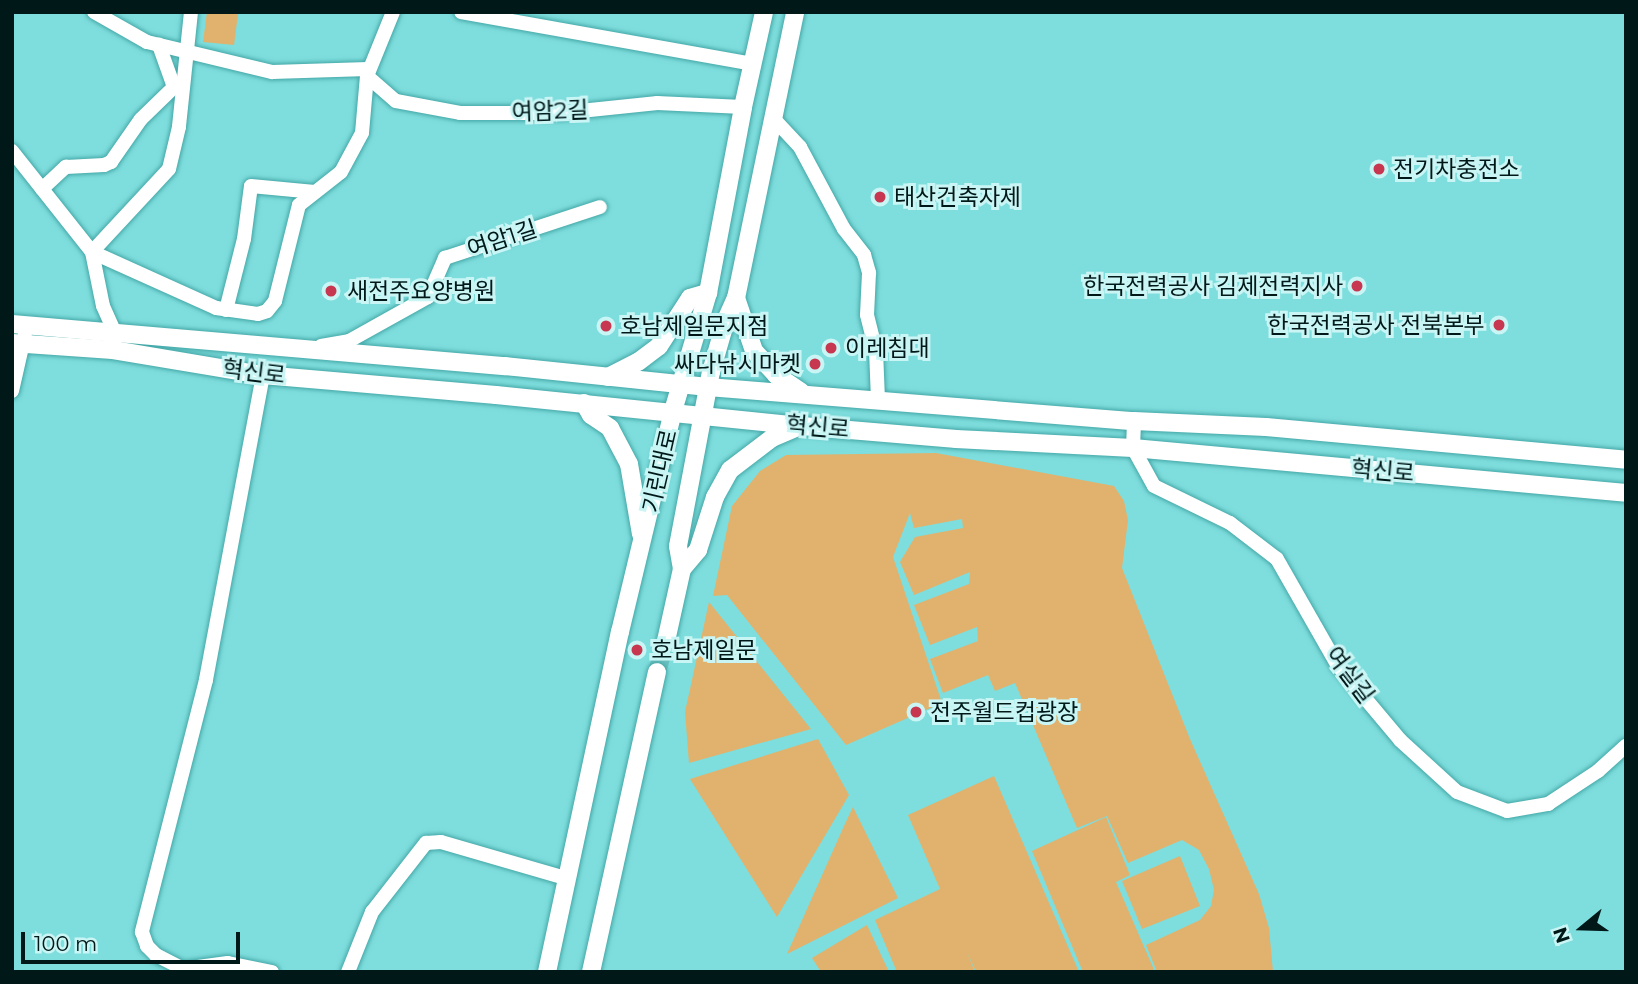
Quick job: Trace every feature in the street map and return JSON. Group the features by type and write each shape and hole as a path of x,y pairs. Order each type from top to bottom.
{"street":[{"path":"94,12 147,42 272,72 368,72"},
{"path":"92,252 169,169 179,127 191,12"},
{"path":"92,252 221,309 258,314 267,311 275,302 299,205 341,172 362,132 368,72 393,12"},
{"path":"461,12 752,64"},
{"name":"기린대로","path":"547,972 620,632 673,411 708,293 764,12"},
{"name":"기린대로","path":"666,641 682,569 678,546 708,387 726,320 736,298 795,12"},
{"path":"42,189 66,167 104,165 111,162 141,119 174,87 159,45"},
{"name":"여암2길","path":"368,72 396,101 460,113 561,113 657,103 743,107"},
{"path":"773,118 800,148 844,229 864,255 869,273 867,315 876,350 878,400"},
{"path":"12,152 92,252 103,306 114,341"},
{"path":"221,309 244,239 248,191 251,186 315,192"},
{"name":"여암1길","path":"321,352 319,347 349,341 428,297 445,258 600,207"},
{"path":"606,378 638,362 659,346 677,323 690,298 708,293"},
{"path":"736,298 754,351 776,375 804,394"},
{"path":"12,391 20,325"},
{"name":"혁신로","path":"20,325 114,341 263,375 673,411 802,426 956,439 1133,448 1626,493"},
{"name":"혁신로","path":"17,343 114,341 321,352 505,366 708,387 1134,421 1266,427 1626,460"},
{"path":"263,375 206,680 142,932 146,946 156,956 183,969 228,963 272,972"},
{"path":"584,403 591,415 610,428 629,464 642,544"},
{"path":"1133,448 1134,421"},
{"path":"682,569 698,550 715,497 730,470 772,438 802,426"},
{"name":"여실길","path":"1133,448 1154,486 1230,523 1277,559 1338,666 1401,740 1457,792 1507,811 1548,804 1598,771 1626,746"},
{"path":"591,972 657,673"},
{"path":"348,972 372,912 426,843 441,842 568,879"}],"shaded area":[{"path":"207,12 238,14 234,45 203,42"},
{"path":"936,453 1114,486 1124,501 1128,520 1122,568 1190,739 1259,894 1269,928 1273,972 1157,972 1146,945 1200,920 1211,906 1214,890 1209,869 1199,850 1182,840 1128,863 1107,816 1077,828 1015,683 995,691 988,675 943,693 930,659 978,641 977,627 930,645 914,605 969,584 970,572 914,595 900,562 915,537 963,528 962,519 914,528 910,513 893,557 942,703 846,745 727,595 713,596 732,506 760,471 786,455"},
{"path":"709,602 811,729 689,763 685,712"},
{"path":"818,739 849,795 777,917 690,779"},
{"path":"994,776 1079,972 976,972 967,952 975,972 897,972 875,920 940,889 908,815"},
{"path":"853,807 898,898 787,954 844,826"},
{"path":"1106,817 1130,875 1116,882 1155,972 1083,972 1032,851"},
{"path":"1180,856 1200,906 1142,929 1122,881"},
{"path":"867,925 889,972 821,972 812,958"}],"tunnel":[{"path":"657,672 666,641"}],"place":[{"name":"전기차충전소","path":"1379,169"},
{"name":"태산건축자제","path":"880,197"},
{"name":"한국전력공사 김제전력지사","path":"1357,286"},
{"name":"새전주요양병원","path":"331,291"},
{"name":"한국전력공사 전북본부","path":"1499,325"},
{"name":"호남제일문지점","path":"606,326"},
{"name":"이레침대","path":"831,348"},
{"name":"싸다낚시마켓","path":"815,364"},
{"name":"호남제일문","path":"637,650"},
{"name":"전주월드컵광장","path":"916,712"}]}
